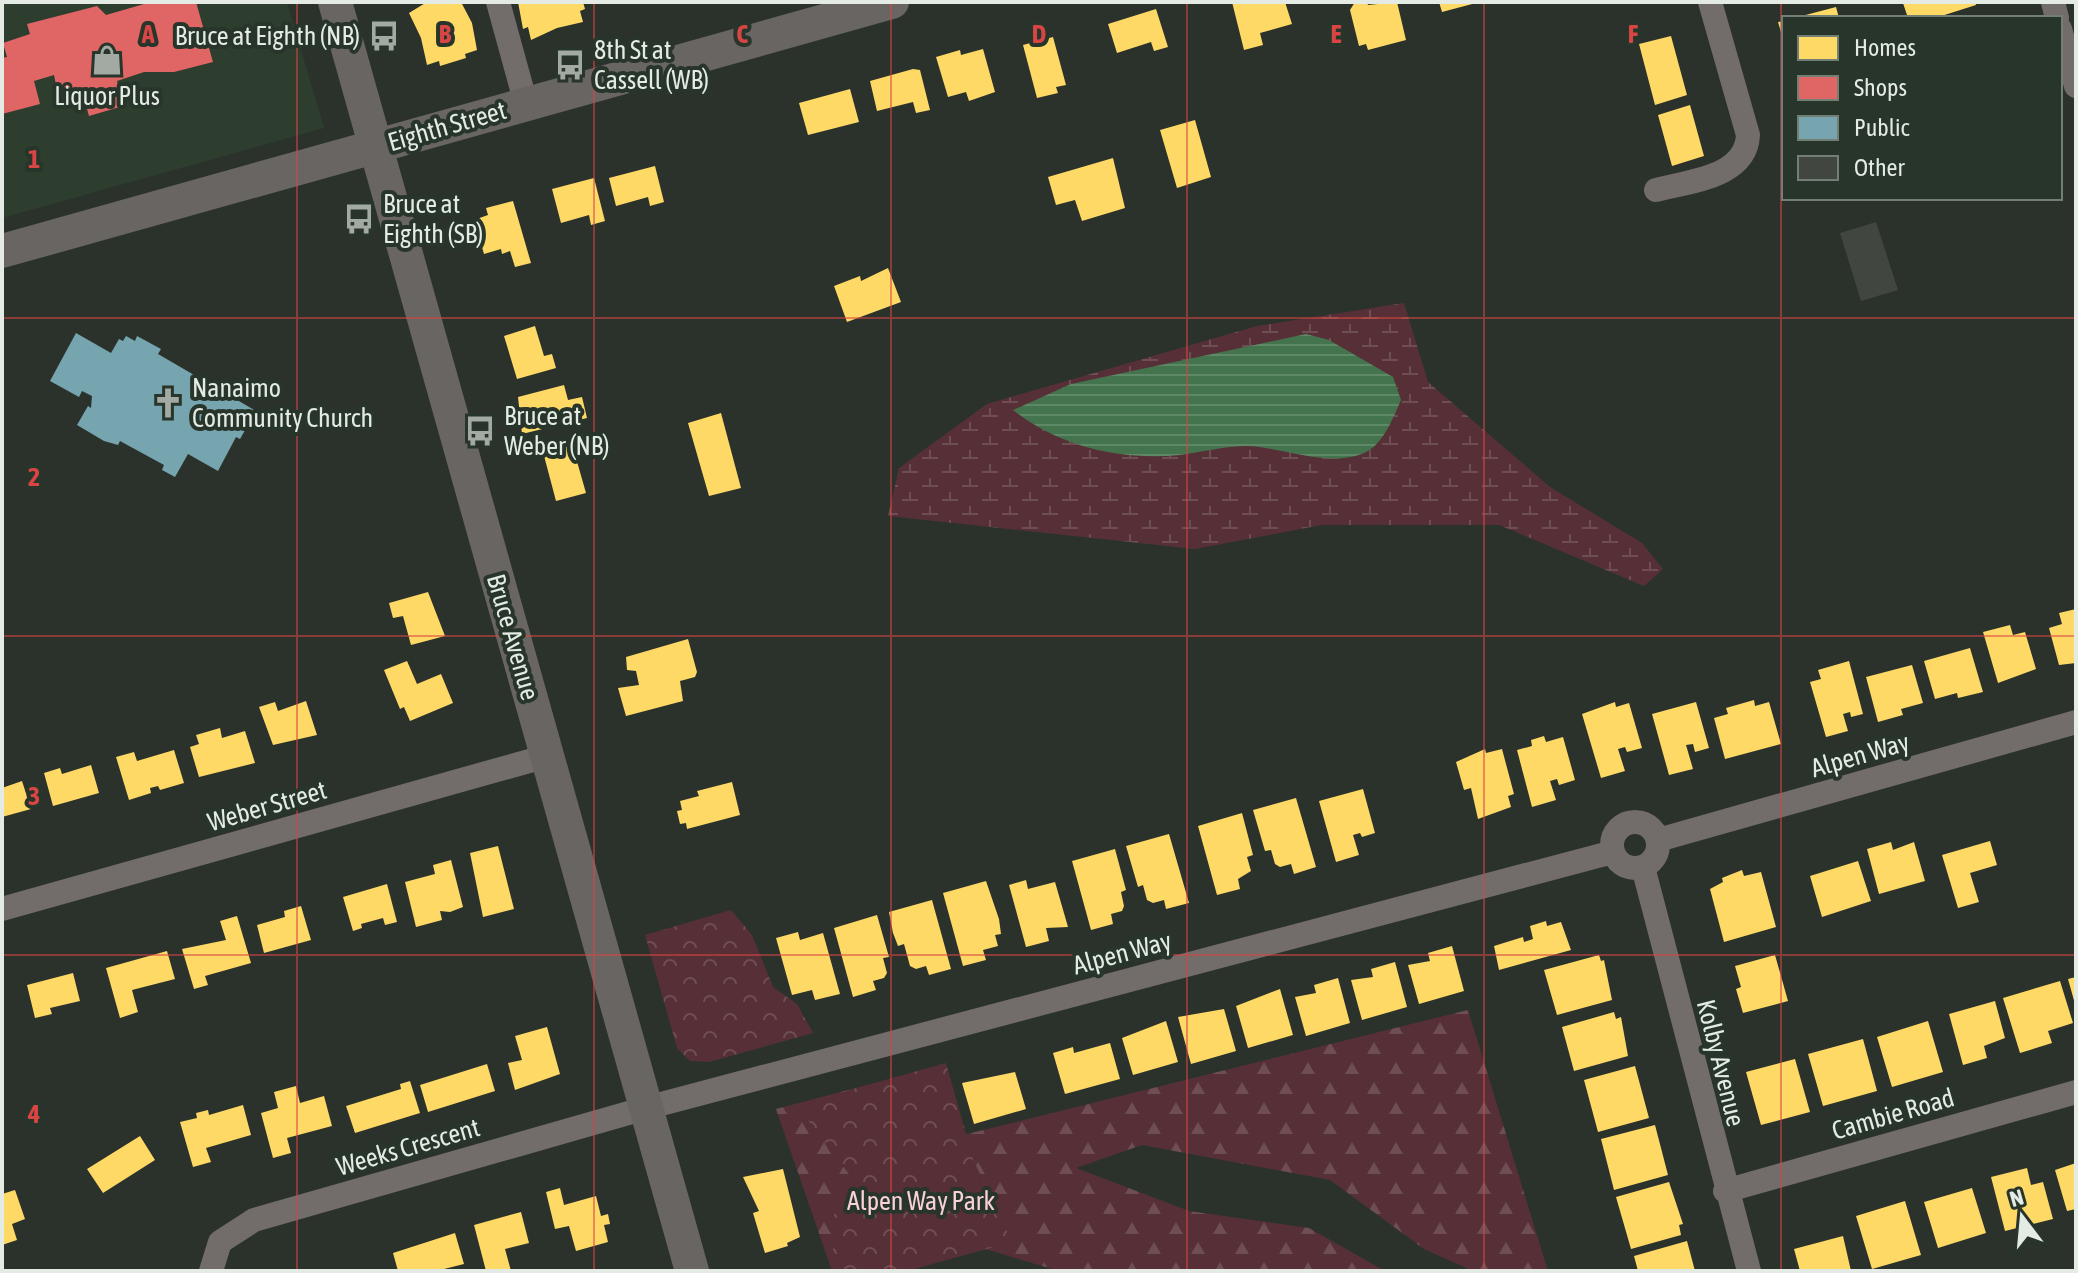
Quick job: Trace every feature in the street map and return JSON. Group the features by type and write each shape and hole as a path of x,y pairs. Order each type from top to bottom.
{"street":[{"name":"Bruce Avenue","path":"335,2 692,1271"},
{"path":"498,2 526,104"},
{"name":"Eighth Street","path":"2,251 892,2"},
{"path":"1656,190 1731,168 1745,150 1748,135 1710,2"},
{"path":"2062,36 2076,86"},
{"name":"Alpen Way","path":"1658,840 2076,722"},
{"name":"Weber Street","path":"2,909 547,756"},
{"path":"1630,822 1651,827 1658,840 1654,860 1643,867 1628,867 1613,852 1613,837 1630,822"},
{"name":"Alpen Way","path":"646,1108 1613,852"},
{"name":"Kolby Avenue","path":"1643,867 1725,1191 1749,1271"},
{"name":"Cambie Road","path":"1725,1191 2076,1092"},
{"name":"Weeks Crescent","path":"211,1271 220,1242 254,1220 646,1108"}],"shaded area":[{"path":"2,2 287,2 324,128 2,218"},
{"path":"1306,334 1329,340 1393,377 1401,400 1384,435 1368,451 1354,456 1324,458 1247,446 1180,455 1136,456 1092,449 1071,442 1031,423 1013,410 1071,384"}],"green space":[{"path":"1404,303 1428,382 1550,487 1642,543 1663,569 1644,586 1499,525 1322,525 1195,549 888,516 899,468 987,404 1257,326"},
{"path":"731,910 752,935 773,987 797,1004 813,1033 709,1062 690,1061 677,1048 645,935"},
{"path":"1468,1010 1548,1271 1473,1271 1424,1249 1330,1180 1142,1145 1076,1168 1189,1211 1309,1228 1385,1271 1059,1271 982,1248 868,1271 832,1271 776,1109 940,1066 963,1135"},
{"name":"Alpen Way Park","path":"946,1063 973,1159 1012,1242 907,1271 833,1271 833,1216 858,1186 808,1120 803,1103"}],"building: Homes":[{"path":"427,2 461,2 472,23 477,50 465,54 466,58 440,66 439,61 427,65 421,38 409,13"},
{"path":"518,2 583,2 585,9 580,11 583,22 557,28 531,40 528,27 523,29"},
{"path":"1232,2 1285,2 1292,24 1260,33 1263,45 1244,50"},
{"path":"1355,2 1367,2 1368,5 1397,2 1406,40 1368,50 1366,44 1359,46 1350,10"},
{"path":"1439,2 1475,2 1476,3 1442,12"},
{"path":"1975,2 1976,5 1941,16 1907,16 1903,3"},
{"path":"1836,7 1838,16 1802,16"},
{"path":"1156,9 1168,47 1154,51 1151,42 1117,53 1108,24"},
{"path":"1671,36 1687,95 1655,105 1639,44"},
{"path":"1053,37 1066,85 1056,87 1058,93 1037,98 1023,45"},
{"path":"983,49 995,92 969,101 966,92 948,97 936,57 960,50 961,55"},
{"path":"913,69 920,70 930,110 916,113 913,102 877,111 870,81"},
{"path":"850,89 859,122 808,135 799,103"},
{"path":"1690,105 1704,156 1672,166 1658,115"},
{"path":"1195,120 1211,177 1177,188 1160,130"},
{"path":"1113,158 1125,208 1082,221 1075,200 1056,205 1048,177"},
{"path":"655,166 664,202 650,206 648,197 616,206 609,178"},
{"path":"594,178 605,221 591,225 589,215 561,223 552,189"},
{"path":"513,201 531,263 515,267 510,251 502,254 501,249 484,254 474,220 488,215 486,208"},
{"path":"888,268 901,302 847,322 834,286 860,276 861,281"},
{"path":"535,326 544,356 552,354 556,368 517,379 504,336"},
{"path":"564,385 568,400 582,397 587,418 522,434 518,397"},
{"path":"721,413 741,488 709,496 688,423"},
{"path":"582,441 586,455 576,458 586,493 556,501 543,452"},
{"path":"428,592 445,636 411,645 403,616 393,618 389,603"},
{"path":"2076,609 2076,663 2059,665 2049,628 2062,624 2059,613"},
{"path":"2010,625 2013,635 2025,632 2036,669 1998,683 1983,632"},
{"path":"688,639 697,672 695,677 680,681 683,701 626,716 618,688 639,685 636,671 627,670 626,657"},
{"path":"1970,648 1983,692 1958,698 1957,693 1935,699 1924,661"},
{"path":"407,661 417,684 441,674 453,703 410,721 404,707 400,709 384,670"},
{"path":"1849,661 1863,714 1851,717 1850,712 1843,714 1848,731 1826,737 1810,682 1821,679 1818,670"},
{"path":"1912,665 1923,703 1901,709 1903,715 1878,722 1866,677"},
{"path":"1754,700 1755,706 1769,702 1781,744 1725,759 1714,718 1728,714 1726,708"},
{"path":"306,701 317,735 273,745 259,707 275,702 278,711"},
{"path":"1615,702 1616,707 1629,703 1642,748 1627,752 1625,747 1618,749 1625,771 1601,778 1582,714"},
{"path":"1696,702 1709,748 1695,752 1693,744 1686,745 1693,769 1669,775 1652,714"},
{"path":"220,728 222,738 245,731 255,763 199,777 190,747 199,744 196,735"},
{"path":"1544,736 1546,742 1563,737 1575,780 1559,785 1557,779 1550,781 1556,800 1532,807 1517,750 1532,746 1531,740"},
{"path":"1485,749 1486,753 1502,749 1514,794 1508,796 1511,807 1478,819 1471,788 1464,790 1456,762"},
{"path":"174,750 184,783 160,790 158,786 150,788 151,793 129,800 116,757 134,752 137,761"},
{"path":"91,765 99,793 53,806 44,773 60,768 62,774"},
{"path":"22,781 31,809 2,817 2,788"},
{"path":"732,782 740,815 687,829 686,823 680,824 677,811 682,810 680,801 699,796 697,791"},
{"path":"1363,789 1375,833 1362,837 1360,833 1353,835 1359,855 1336,862 1319,801"},
{"path":"1296,798 1316,867 1294,874 1291,864 1280,867 1275,864 1271,850 1265,851 1253,810"},
{"path":"1242,813 1253,855 1247,857 1251,871 1238,879 1240,889 1217,895 1198,826"},
{"path":"1169,834 1189,903 1166,909 1164,900 1153,903 1147,900 1143,885 1138,887 1126,846"},
{"path":"1990,841 1997,865 1970,873 1979,902 1958,908 1942,855"},
{"path":"1891,842 1893,850 1914,842 1925,881 1879,894 1867,849"},
{"path":"498,846 514,909 483,917 470,853"},
{"path":"1115,849 1126,890 1121,892 1124,906 1122,911 1111,914 1113,924 1091,930 1072,861"},
{"path":"451,860 463,907 450,912 440,911 442,920 416,927 405,882 435,874 433,865"},
{"path":"1858,861 1871,901 1822,917 1810,876"},
{"path":"1742,870 1744,876 1761,872 1776,927 1724,942 1710,889 1723,882 1722,878"},
{"path":"1026,880 1028,889 1055,882 1068,927 1046,928 1049,941 1026,947 1009,885"},
{"path":"986,881 999,919 1001,934 995,935 998,946 983,950 986,960 963,966 943,893"},
{"path":"387,884 397,922 385,925 383,918 361,924 362,928 353,931 343,897"},
{"path":"932,900 951,969 929,975 926,966 916,969 910,966 904,944 898,946 889,912"},
{"path":"301,906 311,940 264,953 257,925 285,917 284,911"},
{"path":"877,915 889,957 883,958 887,973 884,978 873,981 876,990 853,997 834,928"},
{"path":"237,916 251,963 205,976 208,985 194,989 182,949 226,940 220,921"},
{"path":"1546,921 1547,926 1561,922 1571,950 1499,970 1494,946 1523,937 1524,942 1533,939 1530,926"},
{"path":"798,932 800,940 823,933 840,994 815,1000 812,990 792,995 776,938"},
{"path":"1452,946 1464,991 1419,1004 1408,965 1430,961 1428,953"},
{"path":"167,951 175,979 132,990 138,1012 120,1018 106,968"},
{"path":"1599,955 1601,961 1604,960 1612,1000 1557,1015 1544,970"},
{"path":"1775,955 1788,1001 1743,1013 1736,989 1741,987 1735,966"},
{"path":"1395,962 1407,1007 1362,1020 1351,980 1373,977 1371,969"},
{"path":"73,973 80,1001 50,1008 52,1014 35,1018 27,985"},
{"path":"2076,977 2076,1004 2075,1004 2068,979"},
{"path":"1338,978 1350,1023 1306,1036 1295,997 1316,993 1314,985"},
{"path":"2060,981 2073,1023 2048,1031 2052,1043 2020,1053 2003,998"},
{"path":"1280,989 1293,1035 1248,1048 1236,1006"},
{"path":"1995,1001 2005,1038 1984,1046 1987,1058 1963,1065 1949,1014"},
{"path":"1224,1009 1236,1051 1191,1064 1178,1017"},
{"path":"1614,1012 1616,1019 1621,1017 1628,1056 1574,1071 1562,1027"},
{"path":"1166,1021 1178,1062 1133,1075 1122,1038"},
{"path":"1928,1021 1943,1072 1892,1087 1877,1037"},
{"path":"547,1027 560,1074 515,1090 508,1063 522,1060 515,1036"},
{"path":"1863,1039 1877,1091 1823,1106 1808,1054"},
{"path":"1110,1043 1120,1079 1065,1094 1053,1053 1073,1047 1074,1053"},
{"path":"1795,1059 1810,1112 1761,1125 1746,1072"},
{"path":"487,1064 495,1091 428,1112 420,1085"},
{"path":"1635,1066 1649,1118 1598,1132 1584,1080"},
{"path":"1015,1072 1026,1109 974,1124 962,1083"},
{"path":"410,1081 420,1113 355,1133 346,1106 401,1089 400,1084"},
{"path":"296,1086 300,1103 324,1096 332,1126 287,1138 291,1153 273,1158 261,1113 278,1108 274,1092"},
{"path":"243,1105 251,1135 206,1148 211,1162 193,1167 180,1122 197,1118 196,1113 208,1110 209,1115"},
{"path":"1655,1125 1668,1175 1614,1190 1601,1139"},
{"path":"140,1136 155,1160 103,1193 87,1169"},
{"path":"2076,1163 2076,1209 2067,1211 2055,1170"},
{"path":"2027,1168 2031,1185 2043,1182 2053,1219 2005,1231 1991,1177"},
{"path":"783,1169 800,1237 787,1243 788,1246 765,1253 753,1213 759,1211 743,1177"},
{"path":"1669,1182 1683,1224 1679,1225 1681,1235 1631,1249 1616,1197"},
{"path":"560,1188 564,1205 596,1196 601,1216 608,1214 610,1224 604,1225 608,1242 576,1251 569,1226 555,1229 546,1192"},
{"path":"1972,1188 1986,1233 1938,1248 1924,1202"},
{"path":"15,1190 25,1219 12,1224 17,1240 2,1245 2,1194"},
{"path":"1905,1201 1921,1255 1872,1269 1856,1216"},
{"path":"521,1212 529,1243 505,1249 511,1271 486,1271 474,1225"},
{"path":"455,1233 464,1264 436,1271 398,1271 393,1253"},
{"path":"1843,1236 1851,1271 1800,1271 1794,1249"},
{"path":"1687,1241 1695,1271 1638,1271 1634,1256"}],"building: Shops":[{"name":"Liquor Plus","path":"151,2 196,2 213,62 174,72 144,72 117,81 123,106 89,116 84,98 60,104 54,75 34,81 40,104 2,114 2,58 7,57 3,43 30,34 27,24 97,6 106,15"}],"building: Public":[{"name":"Nanaimo Community Church","path":"76,333 111,353 119,339 123,341 126,336 135,341 137,336 161,349 158,354 256,411 240,439 236,437 218,471 188,454 175,477 162,470 164,465 120,441 118,445 104,441 77,425 88,406 91,408 92,396 82,391 79,397 50,381"}],"building: Other":[{"path":"1876,222 1898,290 1861,301 1840,233"}],"place":[{"name":"Bruce at Eighth (NB)","path":"384,36"},
{"name":"Liquor Plus","path":"107,60"},
{"name":"8th St at Cassell (WB)","path":"570,65"},
{"name":"Bruce at Eighth (SB)","path":"359,219"},
{"name":"Nanaimo Community Church","path":"168,403"},
{"name":"Bruce at Weber (NB)","path":"480,431"}]}
